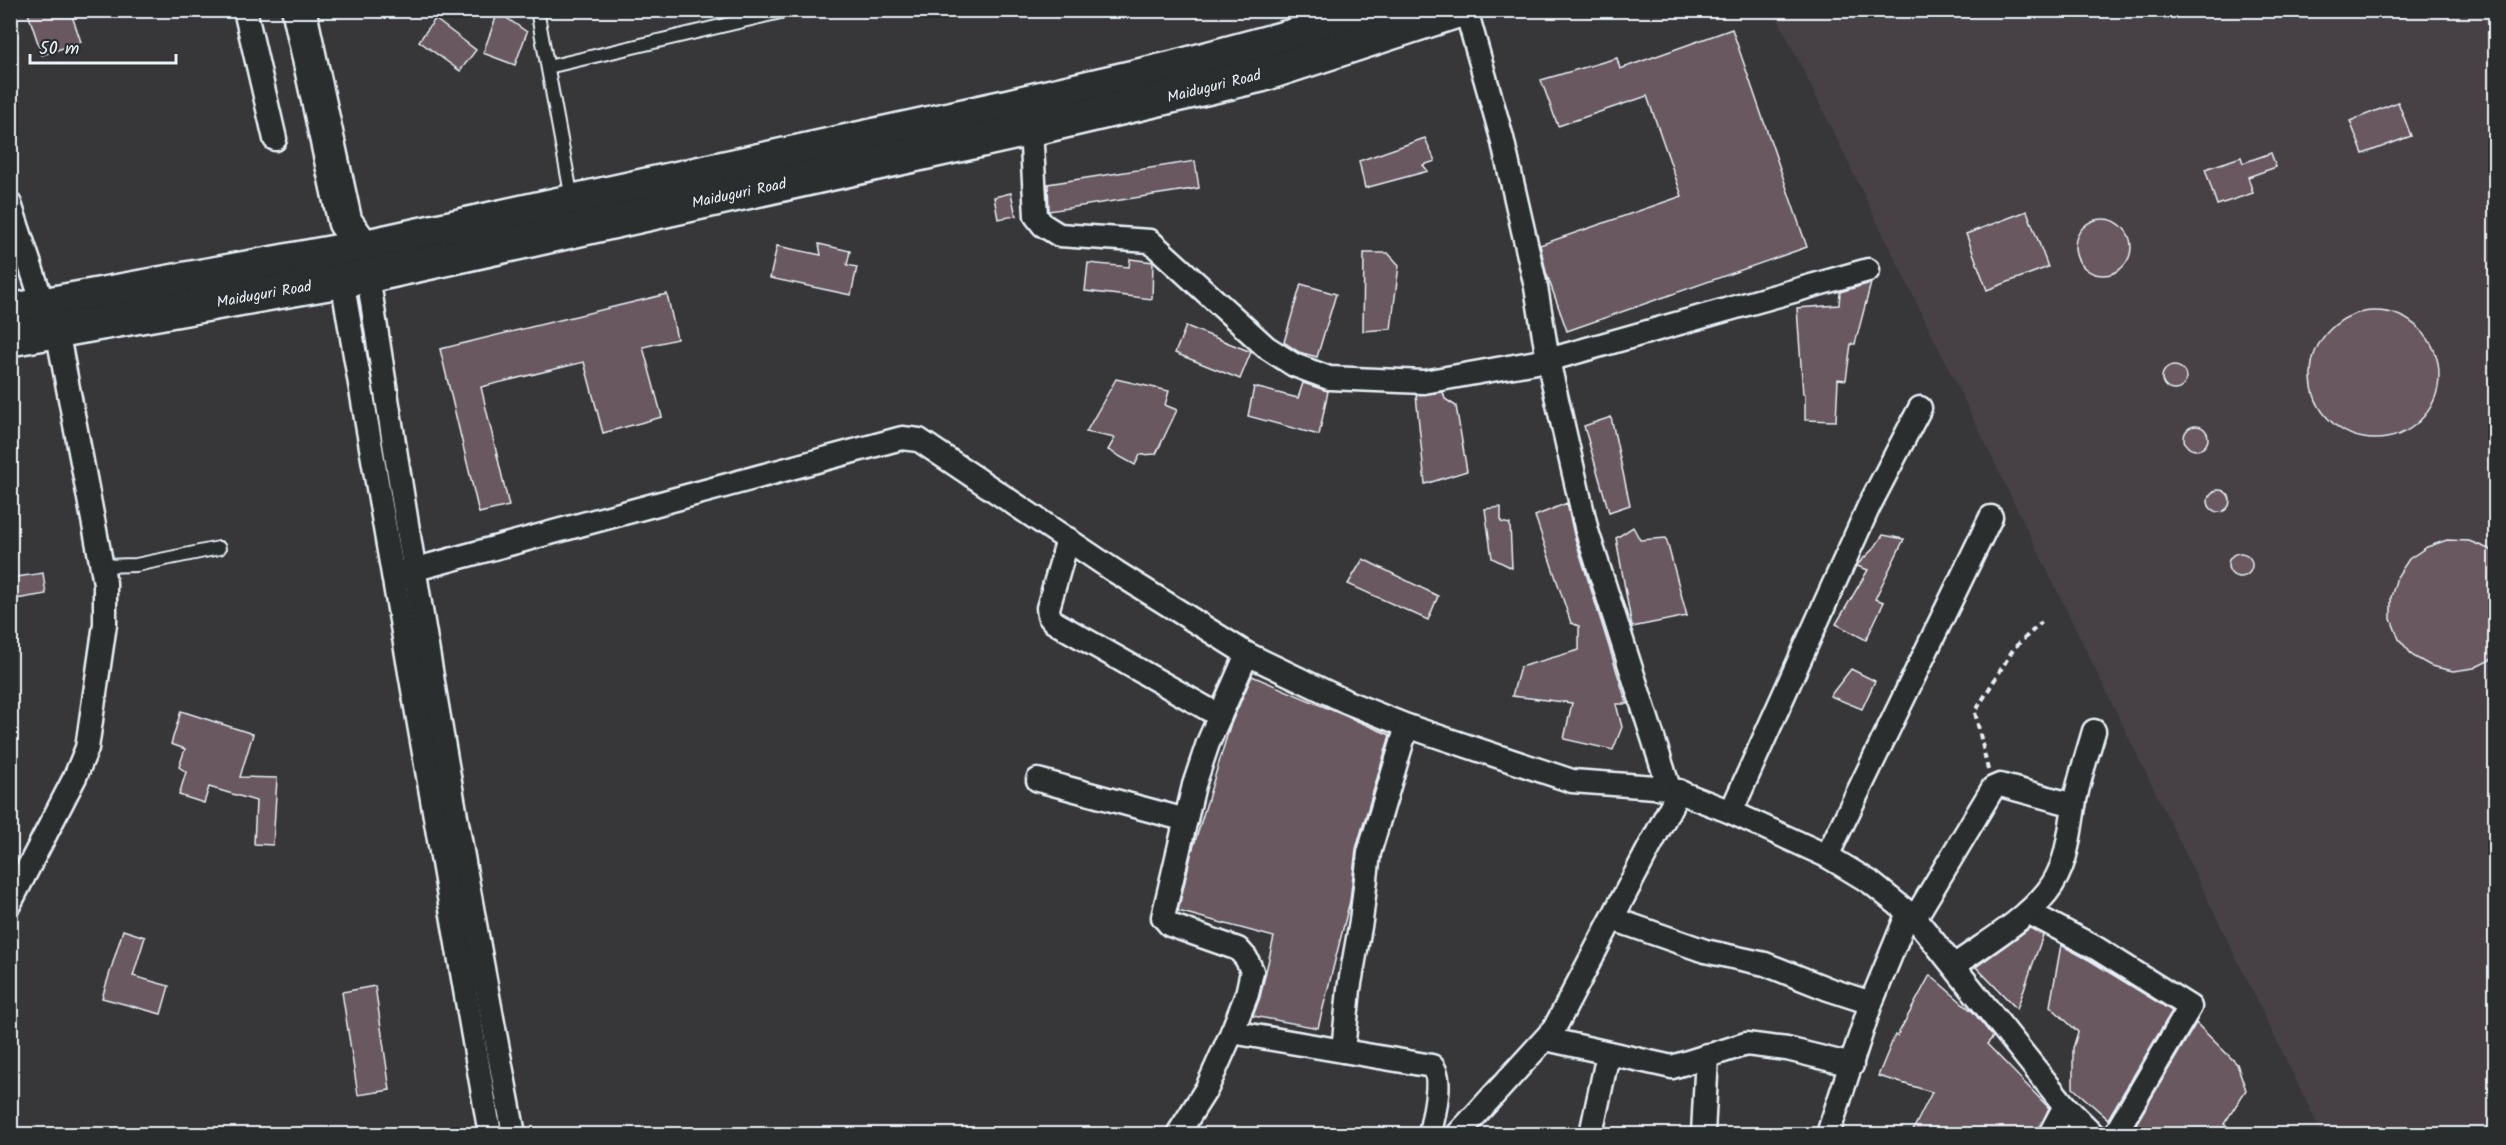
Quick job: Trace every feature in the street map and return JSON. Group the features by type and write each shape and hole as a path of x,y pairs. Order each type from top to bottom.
{"main road":[{"path":"299,10 351,255"},
{"name":"Maiduguri Road","path":"351,255 572,200 997,109 1173,68 1304,33 1373,10"},
{"name":"Maiduguri Road","path":"10,339 50,317 351,255 1031,129 1261,75 1460,10"},
{"name":"Maiduguri Road","path":"10,311 50,317"}],"street":[{"path":"245,10 275,139"},
{"path":"1458,1134 1518,1066 1546,1039 1562,1014 1613,918 1674,789 1587,531 1548,360 1536,287 1502,138 1466,10"},
{"path":"1031,129 1036,216 1039,222 1059,235 1150,241 1266,347 1294,366 1329,378 1424,382 1548,360 1868,270"},
{"path":"10,204 50,317 105,583 105,624 87,748 75,777 10,903"},
{"path":"351,255 403,572 490,1134"},
{"path":"1731,812 1869,506 1920,408"},
{"path":"403,572 902,438 919,440 1247,654 1347,702 1407,726 1572,782 1674,789 1827,856 1870,882 1912,916 2064,1106 2093,1134"},
{"path":"1827,856 1991,517"},
{"path":"1068,539 1048,608 1049,616 1054,622 1220,716"},
{"path":"403,572 514,1134"},
{"path":"1181,1134 1207,1088 1232,1032 1247,994 1252,971 1246,958 1238,949 1170,925 1163,917 1194,785 1208,743 1247,654"},
{"path":"1343,1051 1349,989 1361,921 1369,852 1407,726"},
{"path":"1954,966 2028,912 2048,891 2060,872 2070,841 2074,805 2094,731"},
{"path":"1038,780 1186,820"},
{"path":"1828,1134 1871,1003 1912,916 1993,788 2000,785 2074,805"},
{"path":"2028,912 2096,948 2190,1007 2115,1134"},
{"path":"1613,918 1705,951 1765,964 1828,990 1871,1003"},
{"path":"1232,1032 1432,1066 1437,1071 1438,1081 1430,1134"},
{"path":"1546,1039 1672,1067 1746,1044 1787,1048 1852,1065"},
{"path":"1591,1134 1608,1054"},
{"path":"1703,1134 1707,1055"},
{"path":"2050,1134 2064,1106"}],"lane":[{"path":"537,10 572,200"},
{"path":"548,67 789,10"},
{"path":"102,566 136,565 219,548"}],"path":[{"path":"1993,788 1975,712 2014,648 2042,622"}],"shaded area":[{"path":"1774,11 2495,11 2495,1134 2322,1134"}],"building":[{"path":"27,10 70,10 81,42 42,55"},
{"path":"498,12 527,32 515,65 483,53"},
{"path":"435,19 476,50 460,71 419,41"},
{"path":"1732,29 1807,247 1567,331 1546,272 1540,245 1682,196 1647,96 1558,126 1541,80 1617,58 1620,69"},
{"path":"2398,102 2411,136 2363,154 2350,121"},
{"path":"1425,138 1435,161 1423,165 1428,171 1365,188 1359,161"},
{"path":"2271,153 2276,167 2248,177 2253,193 2217,205 2205,169 2241,157 2243,163"},
{"path":"1195,161 1199,188 1049,211 1048,184"},
{"path":"1011,193 1016,216 998,219 994,197"},
{"path":"2027,211 2048,267 1987,290 1966,234"},
{"path":"2103,219 2114,221 2123,227 2129,236 2131,247 2129,258 2123,267 2114,273 2103,275 2092,273 2083,267 2077,258 2075,247 2077,236 2083,227 2092,221"},
{"path":"819,244 850,251 847,265 857,267 851,295 770,278 777,246 821,255"},
{"path":"1364,253 1388,253 1399,265 1391,329 1363,331"},
{"path":"1130,259 1153,262 1152,299 1085,291 1088,263 1129,267"},
{"path":"1871,283 1855,344 1851,344 1846,380 1838,379 1836,421 1805,420 1805,394 1803,394 1797,308 1839,305 1840,292"},
{"path":"1301,284 1336,294 1317,357 1299,352 1284,342"},
{"path":"667,294 677,339 643,347 662,417 603,433 584,362 481,387 509,506 479,513 440,349"},
{"path":"2375,311 2400,315 2421,329 2435,350 2439,375 2435,400 2421,421 2400,435 2375,439 2350,435 2329,421 2315,400 2311,375 2315,350 2329,329 2350,315"},
{"path":"1186,326 1251,352 1240,379 1175,353"},
{"path":"2174,366 2183,369 2186,378 2183,387 2174,390 2165,387 2162,378 2165,369"},
{"path":"1116,379 1169,391 1165,405 1177,410 1156,454 1140,455 1135,465 1108,450 1115,438 1086,432"},
{"path":"1303,383 1328,391 1319,435 1248,416 1254,387 1298,398"},
{"path":"1443,392 1445,399 1456,406 1467,471 1425,484 1416,395"},
{"path":"1611,417 1630,505 1609,512 1584,426"},
{"path":"2196,426 2204,430 2208,438 2204,446 2196,450 2188,446 2184,438 2188,430"},
{"path":"2215,490 2223,490 2230,497 2230,505 2223,512 2215,512 2208,505 2208,497"},
{"path":"1567,503 1574,535 1627,704 1616,704 1622,727 1613,750 1564,739 1572,703 1512,696 1520,667 1579,650 1579,626 1571,623 1535,516"},
{"path":"1501,507 1501,522 1510,524 1512,568 1492,558 1485,509"},
{"path":"1633,527 1640,540 1666,538 1687,616 1632,627 1616,538"},
{"path":"1883,535 1904,539 1875,599 1884,602 1866,640 1836,624 1868,570 1857,566 1858,564"},
{"path":"2447,540 2469,541 2496,554 2496,657 2474,668 2453,671 2431,666 2413,656 2399,639 2391,619 2391,597 2397,577 2409,559 2427,547"},
{"path":"2240,553 2248,557 2252,565 2248,573 2240,577 2232,573 2228,565 2232,557"},
{"path":"1363,559 1438,596 1428,620 1348,584"},
{"path":"43,573 46,594 10,600 10,578"},
{"path":"1851,669 1875,681 1862,709 1830,696"},
{"path":"1252,676 1390,735 1356,849 1350,901 1318,1028 1253,1016 1260,997 1274,937 1178,911 1191,855 1230,726"},
{"path":"181,711 253,734 240,777 277,778 273,845 254,844 256,801 209,787 204,803 179,795 186,772 179,767 185,749 171,744"},
{"path":"2030,928 2043,935 2017,1009 1976,967"},
{"path":"123,930 145,937 133,976 169,986 161,1014 102,998"},
{"path":"2061,945 2172,1011 2108,1119 2073,1088 2073,1048 2078,1032 2050,1006"},
{"path":"1930,975 1974,1013 1993,1037 1987,1044 2049,1108 2037,1134 1911,1134 1932,1092 1878,1076 1895,1035 1897,1036"},
{"path":"375,986 390,1090 358,1095 342,992"},
{"path":"2196,1023 2237,1064 2246,1090 2224,1124 2239,1134 2130,1134"}]}
